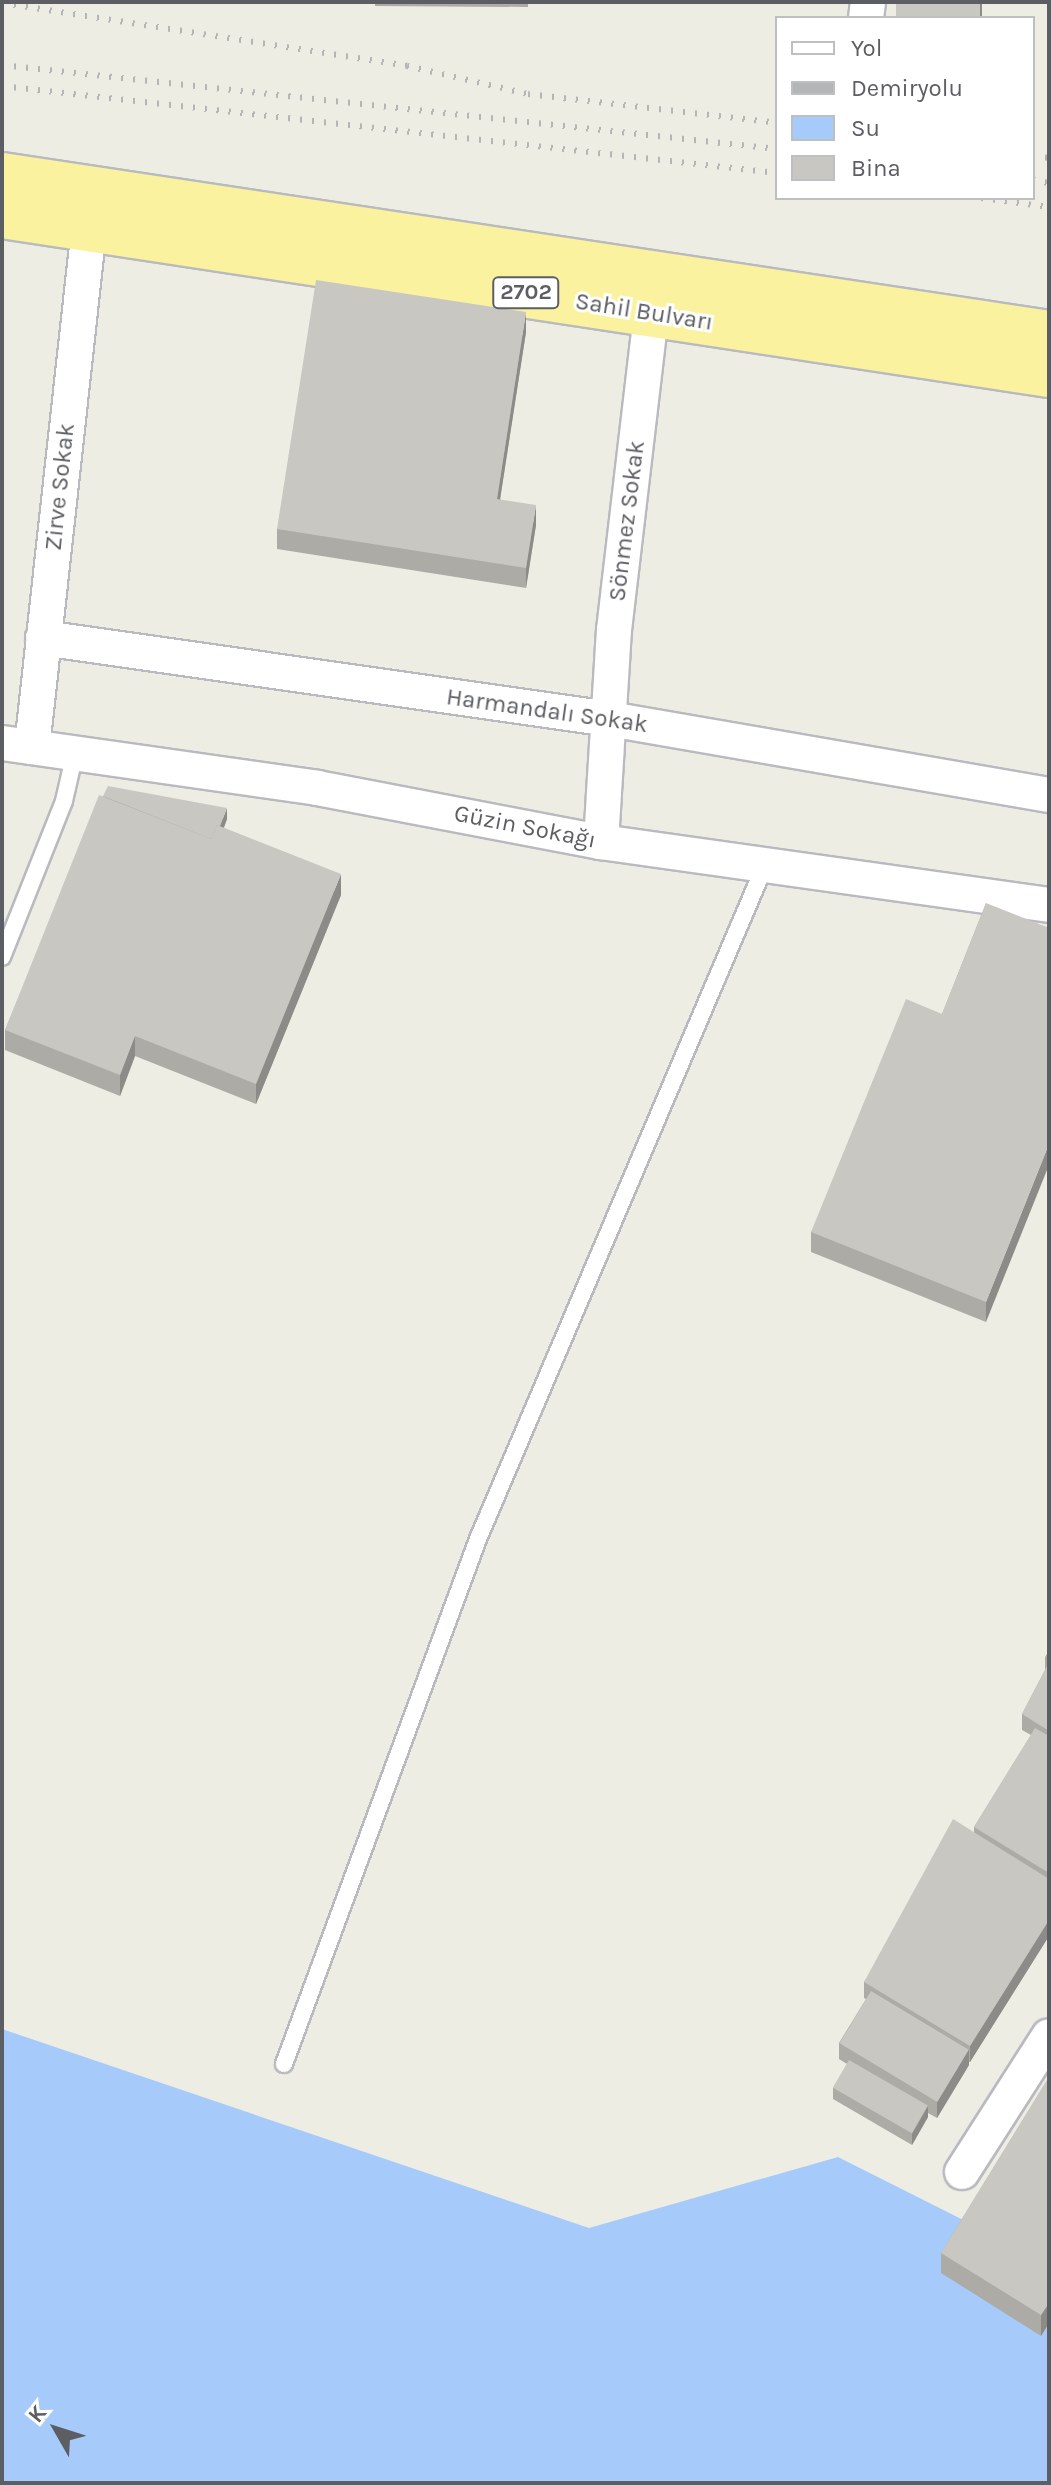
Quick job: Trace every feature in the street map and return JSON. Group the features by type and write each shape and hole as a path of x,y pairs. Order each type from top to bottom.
{"highway":[{"name":"Sahil Bulvarı","path":"2,175 748,285 1049,333"},
{"name":"Sahil Bulvarı","path":"2,216 1049,375"}],"street":[{"name":"Zirve Sokak","path":"17,745 43,638 89,228"},
{"path":"651,313 672,286 748,285"},
{"name":"Sönmez Sokak","path":"601,842 609,719 651,313"},
{"name":"Harmandalı Sokak","path":"43,638 609,719 1049,795"},
{"name":"Güzin Sokağı","path":"17,745 317,788 601,842 1049,905"},
{"path":"962,2172 1049,2036"}],"lane":[{"path":"2,957 64,801 75,753"},
{"path":"284,2064 478,1539 765,865"}],"water":[{"path":"2,2029 589,2228 838,2157 1049,2263 1049,2483 2,2483"}],"building":[{"path":"896,2 980,2 980,16 896,16"},
{"path":"316,280 526,312 497,499 536,505 526,568 277,529"},
{"path":"108,786 227,808 211,839 103,796"},
{"path":"99,795 211,839 217,825 341,874 256,1084 135,1036 120,1075 5,1030"},
{"path":"986,903 1049,928 1049,1144 986,1302 811,1232 906,999 942,1014"},
{"path":"1049,1664 1049,1731 1022,1714"},
{"path":"1035,1728 1049,1736 1049,1873 974,1827"},
{"path":"953,1819 1049,1879 1049,1920 970,2046 864,1982"},
{"path":"871,1991 969,2050 937,2102 840,2043"},
{"path":"849,2060 928,2106 912,2133 833,2088"},
{"path":"1049,2077 1049,2303 1041,2315 941,2253"}],"railway":[{"path":"2,3 407,66 528,94 775,123"},
{"path":"2,65 775,149"},
{"path":"2,86 775,173"},
{"path":"1035,156 1049,158"},
{"path":"1035,180 1049,183"},
{"path":"996,200 1049,207"}]}
